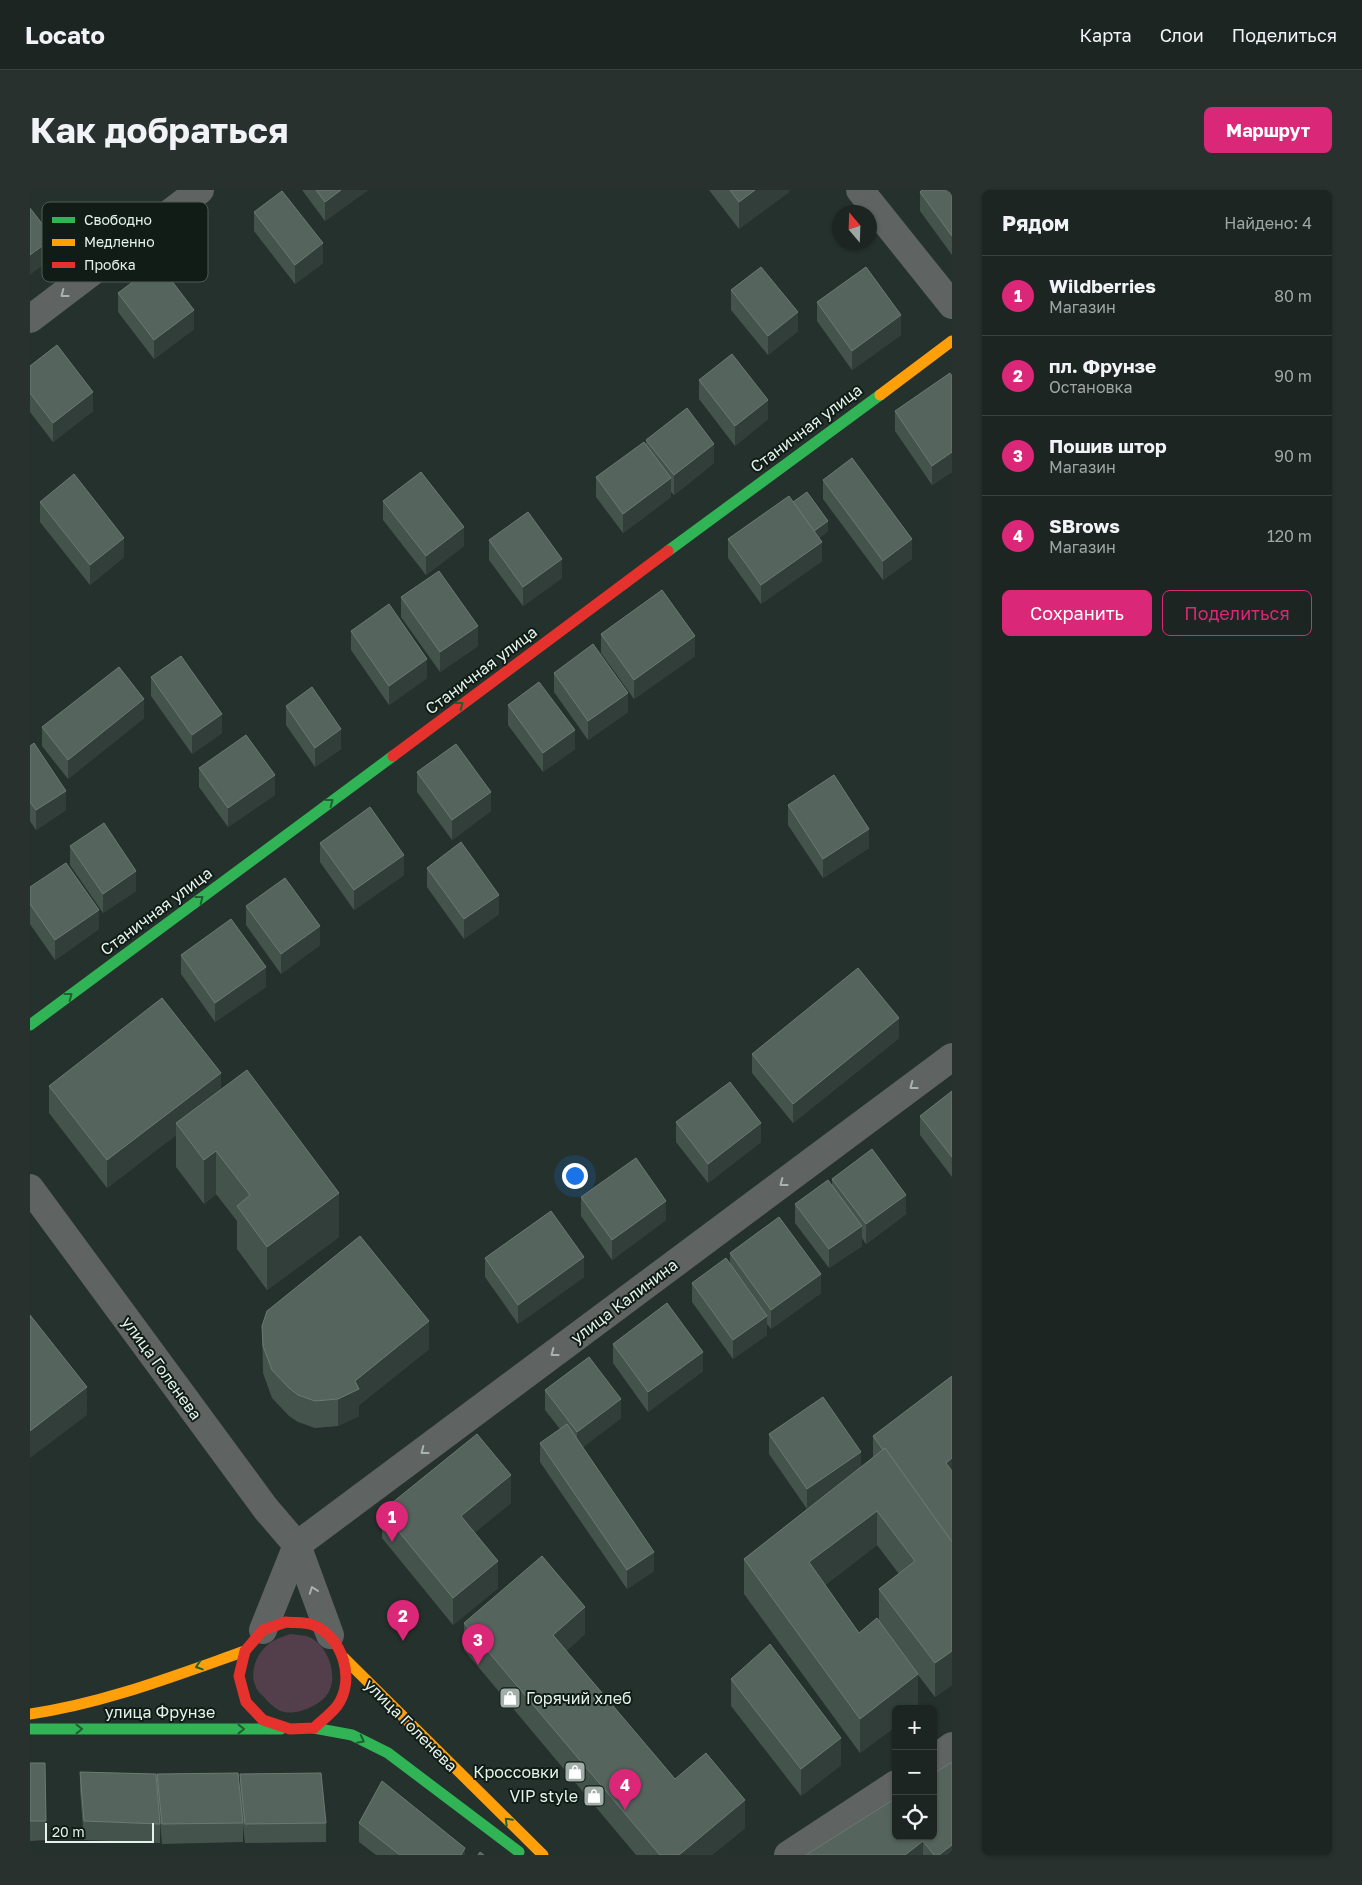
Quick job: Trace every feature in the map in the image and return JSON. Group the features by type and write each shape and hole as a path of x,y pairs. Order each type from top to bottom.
{"main road":[{"name":"Станичная улица","path":"30,1025 952,340"},
{"path":"286,1622 312,1624 330,1635 344,1658 346,1683 337,1706 314,1728 290,1729 263,1720 246,1702 239,1676 245,1650 263,1630 286,1622"},
{"name":"улица Фрунзе","path":"30,1714 63,1709 129,1692 245,1650"},
{"name":"улица Голенева","path":"344,1658 543,1855"},
{"name":"улица Голенева","path":"314,1728 352,1735 388,1753 523,1855"},
{"name":"улица Фрунзе","path":"30,1729 290,1729"}],"street":[{"path":"184,202 200,190"},
{"path":"860,190 952,305"},
{"path":"30,319 79,282"},
{"name":"улица Калинина","path":"297,1545 952,1057"},
{"name":"улица Голенева","path":"30,1188 266,1509 297,1545 330,1635"},
{"path":"263,1630 297,1545"},
{"path":"937,1757 952,1746"},
{"path":"788,1855 892,1787"}],"shaded area":[{"path":"290,1634 302,1635 316,1641 327,1655 332,1672 332,1681 326,1696 318,1703 307,1709 289,1713 276,1708 259,1692 253,1675 256,1661 263,1649 273,1641"}],"building":[{"path":"316,190 341,190 325,202"},
{"path":"730,190 755,190 739,202"},
{"path":"922,190 952,190 952,236 920,192"},
{"path":"282,191 323,243 295,265 254,212"},
{"path":"30,208 42,224 42,246 30,255"},
{"path":"761,267 798,312 768,336 731,290"},
{"path":"866,267 901,315 852,351 817,302"},
{"path":"133,282 173,282 194,310 154,340 118,293"},
{"path":"57,345 93,392 53,423 30,393 30,366"},
{"path":"732,354 768,400 735,426 699,380"},
{"path":"950,373 952,376 952,452 932,466 895,411"},
{"path":"687,408 714,444 674,475 646,440"},
{"path":"644,442 671,478 623,514 596,477"},
{"path":"852,458 912,539 883,561 823,480"},
{"path":"421,472 464,527 426,556 383,501"},
{"path":"74,474 124,538 90,565 40,502"},
{"path":"807,492 828,521 814,531 793,502"},
{"path":"789,496 822,542 761,585 728,539"},
{"path":"528,512 562,559 523,587 489,540"},
{"path":"439,571 478,626 440,652 401,597"},
{"path":"662,590 695,636 634,680 601,634"},
{"path":"389,604 427,659 389,686 351,631"},
{"path":"593,644 628,693 588,721 554,673"},
{"path":"181,656 222,714 192,735 151,677"},
{"path":"119,667 144,699 68,760 42,727"},
{"path":"539,682 575,730 543,753 508,705"},
{"path":"312,687 341,729 315,748 286,706"},
{"path":"246,735 275,775 228,808 199,768"},
{"path":"34,743 66,791 36,810 30,802 30,746"},
{"path":"456,744 491,792 452,820 417,772"},
{"path":"834,775 869,829 823,859 788,805"},
{"path":"370,807 404,855 354,890 320,843"},
{"path":"104,823 136,871 103,894 70,846"},
{"path":"461,842 499,895 464,919 427,868"},
{"path":"66,863 99,910 55,940 30,904 30,887"},
{"path":"285,878 320,926 281,954 246,906"},
{"path":"231,919 266,967 215,1003 181,955"},
{"path":"858,968 899,1018 793,1104 752,1054"},
{"path":"162,998 221,1073 107,1160 49,1086"},
{"path":"247,1070 339,1193 267,1247 237,1206 250,1195 216,1151 204,1160 176,1123"},
{"path":"730,1082 761,1123 708,1164 676,1122"},
{"path":"952,1091 952,1157 920,1116"},
{"path":"872,1149 906,1195 866,1224 832,1179"},
{"path":"636,1158 666,1201 612,1240 581,1197"},
{"path":"828,1180 862,1226 829,1249 795,1204"},
{"path":"551,1211 584,1257 518,1305 485,1258"},
{"path":"779,1217 821,1274 771,1310 730,1253"},
{"path":"360,1236 429,1321 355,1381 359,1389 338,1399 315,1401 298,1395 272,1370 263,1346 262,1326 267,1311"},
{"path":"726,1258 767,1316 733,1340 692,1283"},
{"path":"667,1303 703,1352 648,1392 613,1344"},
{"path":"30,1315 87,1387 30,1431"},
{"path":"589,1357 621,1399 577,1432 545,1390"},
{"path":"952,1376 952,1458 946,1463 952,1471 952,1542 885,1448 883,1450 873,1436"},
{"path":"823,1397 861,1452 807,1489 769,1434"},
{"path":"567,1424 654,1552 627,1570 540,1443"},
{"path":"477,1434 511,1475 461,1516 498,1561 453,1598 382,1511"},
{"path":"885,1448 952,1542 952,1651 935,1663 879,1589 915,1561 877,1511 809,1562 859,1633 877,1618 918,1674 860,1719 744,1559"},
{"path":"542,1556 585,1607 553,1635 675,1779 706,1753 745,1800 679,1855 660,1855 464,1623"},
{"path":"770,1644 841,1738 801,1769 731,1679"},
{"path":"952,1762 952,1845 939,1855 934,1855 923,1841 905,1855 806,1855 892,1801 892,1840 937,1840 937,1771"},
{"path":"30,1763 45,1763 46,1821 30,1821"},
{"path":"80,1772 156,1774 160,1824 84,1821"},
{"path":"238,1773 243,1823 162,1824 157,1774"},
{"path":"321,1773 326,1823 245,1824 240,1774"},
{"path":"382,1781 465,1848 461,1855 400,1855 359,1823"}],"traffic: fast":[{"path":"668,551 880,395"},
{"path":"30,1025 393,756"},
{"path":"314,1728 352,1735 388,1753 519,1852"},
{"path":"30,1729 281,1729"}],"traffic: slow":[{"path":"880,395 952,341"},
{"path":"30,1714 112,1696 245,1651"},
{"path":"344,1658 543,1855"}],"traffic: jam":[{"path":"393,756 668,551"},
{"path":"286,1622 310,1624 323,1631 339,1649 343,1660 346,1672 343,1696 335,1709 314,1728 290,1729 263,1720 246,1702 239,1676 245,1651 263,1630 286,1622"}],"place":[{"name":"Wildberries","path":"392,1542"},
{"name":"пл. Фрунзе","path":"403,1641"},
{"name":"Пошив штор","path":"478,1665"},
{"name":"Горячий хлеб","path":"510,1698"},
{"name":"Кроссовки","path":"575,1772"},
{"name":"VIP style","path":"594,1796"},
{"name":"SBrows","path":"625,1810"}]}
